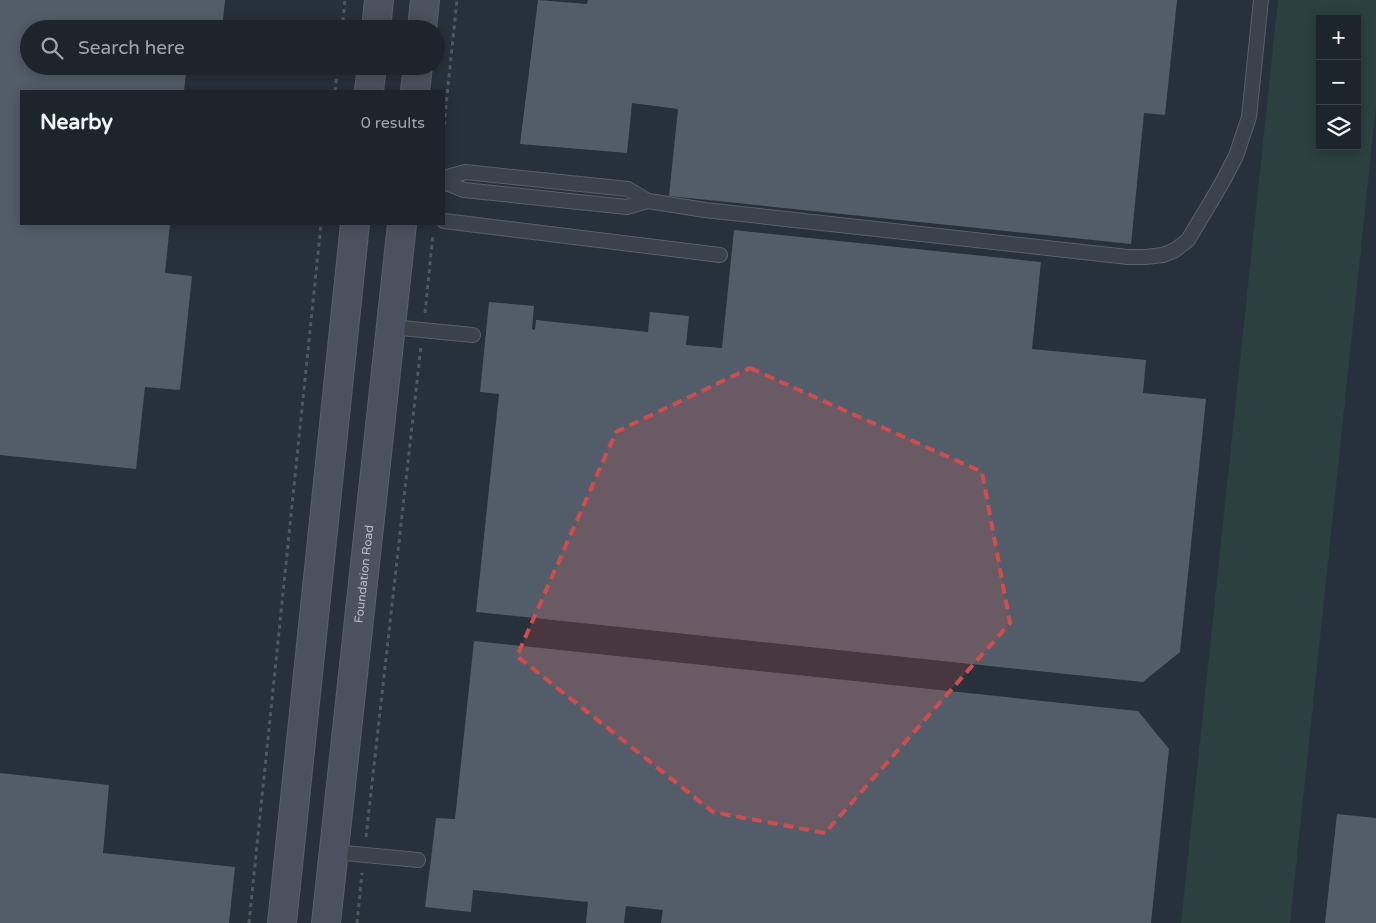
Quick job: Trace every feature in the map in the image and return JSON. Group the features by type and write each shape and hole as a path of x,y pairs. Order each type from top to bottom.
{"street":[{"path":"377,20 379,0"},
{"path":"423,20 425,0"},
{"path":"369,90 371,75"},
{"path":"415,90 417,75"},
{"path":"282,923 355,225"},
{"name":"Foundation Road","path":"326,923 402,225"}],"lane":[{"path":"445,180 465,172 628,189 648,201 705,210 1128,257 1163,255 1175,250 1188,240 1222,182 1242,139 1248,117 1261,0"},
{"path":"445,221 720,255"},
{"path":"391,327 473,335"},
{"path":"334,852 418,860"}],"path":[{"path":"343,20 345,0"},
{"path":"445,115 457,0"},
{"path":"335,90 337,75"},
{"path":"249,923 321,225"},
{"path":"357,923 433,234"}],"highlighted area":[{"path":"750,368 982,472 1010,623 825,833 713,812 517,656 616,432"}],"green space":[{"path":"1278,0 1376,0 1376,106 1290,923 1181,923"}],"building":[{"path":"0,0 225,0 223,20 20,20 20,75 186,75 184,90 20,90 20,225 170,225 165,273 192,276 180,390 145,387 136,469 0,455"},
{"path":"538,0 587,4 588,0 1177,0 1165,115 1144,113 1131,244 669,196 678,109 632,103 627,153 520,144"},
{"path":"734,230 1041,262 1032,349 1146,360 1143,393 1206,399 1180,652 1143,682 476,612 499,394 480,392 489,302 534,306 532,329 535,330 536,320 648,332 650,312 689,316 686,345 722,348"},
{"path":"474,641 1138,711 1169,749 1151,923 661,923 663,910 626,906 624,923 586,923 588,902 473,890 471,912 425,907 436,818 455,819"},
{"path":"0,773 109,785 103,853 235,867 229,923 0,923"},
{"path":"1337,814 1376,818 1376,923 1325,923"}]}
